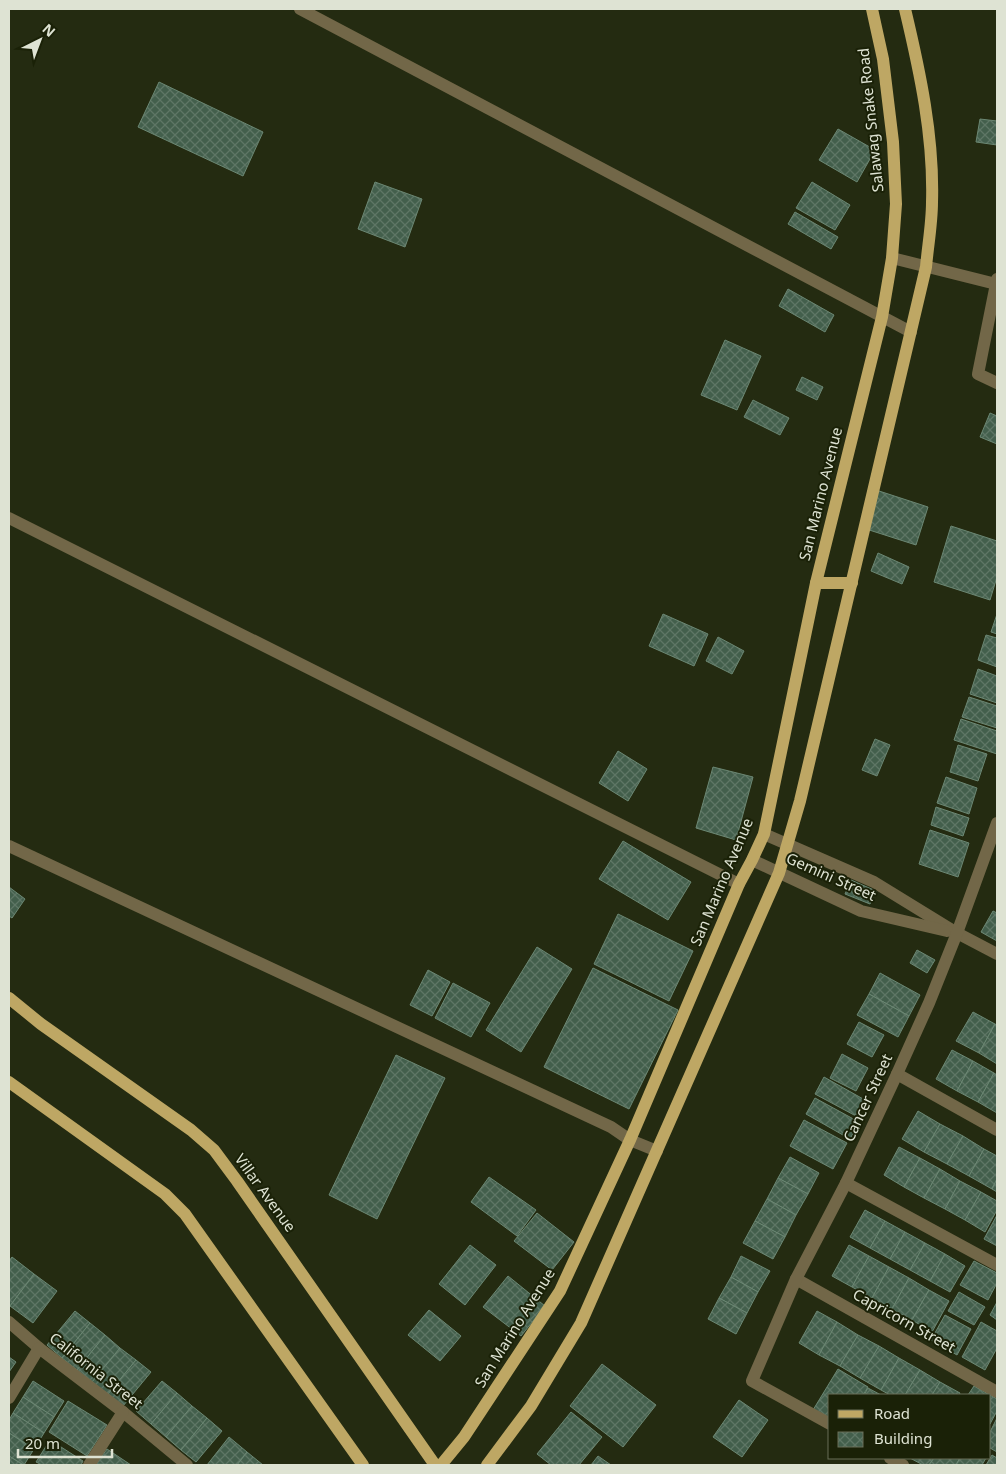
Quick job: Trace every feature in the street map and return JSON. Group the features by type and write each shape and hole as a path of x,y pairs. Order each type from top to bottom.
{"main road":[{"name":"Salawag Snake Road","path":"872,9 883,59 893,142 896,204 892,258"},
{"path":"487,1465 531,1406 581,1323 779,872 800,801 926,267 932,202 930,133 905,9"},
{"name":"San Marino Avenue","path":"441,1465 464,1437 560,1291 630,1140 739,884 764,834 816,583 882,318 892,258"},
{"path":"816,583 852,583"},
{"name":"Villar Avenue","path":"9,998 41,1024 191,1130 214,1150 237,1180 435,1465"},
{"path":"9,1082 165,1194 185,1214 363,1465"}],"street":[{"path":"300,9 911,332"},
{"path":"892,258 997,282 978,374 997,384"},
{"path":"9,518 739,884"},
{"name":"Cancer Street","path":"828,1423 752,1381 796,1279 846,1183 929,1003 997,823"},
{"name":"Gemini Street","path":"764,834 874,882 957,933 997,954"},
{"path":"9,846 611,1128 630,1140 657,1151"},
{"name":"Gemini Street","path":"752,860 861,911 957,933"},
{"path":"897,1074 997,1130"},
{"path":"846,1183 997,1265"},
{"name":"Capricorn Street","path":"796,1279 997,1392"},
{"name":"California Street","path":"9,1322 187,1465"},
{"path":"9,1398 39,1348"},
{"path":"89,1465 123,1412"},
{"path":"892,1459 903,1465"}],"building":[{"path":"159,82 263,132 243,176 138,127"},
{"path":"980,119 997,121 997,145 976,142"},
{"path":"838,129 875,150 857,182 819,160"},
{"path":"375,182 422,199 405,247 358,229"},
{"path":"812,182 850,205 835,230 796,208"},
{"path":"795,212 838,237 831,249 788,224"},
{"path":"788,289 834,315 825,332 779,306"},
{"path":"725,340 761,356 737,410 701,395"},
{"path":"802,377 823,387 817,400 796,390"},
{"path":"753,400 789,418 780,435 744,417"},
{"path":"990,413 997,416 997,444 980,437"},
{"path":"876,490 928,507 916,545 863,528"},
{"path":"951,526 997,541 997,577 990,600 934,582"},
{"path":"878,553 909,567 902,584 871,571"},
{"path":"663,614 708,634 694,666 649,646"},
{"path":"997,614 997,634 991,632"},
{"path":"986,635 997,638 997,667 978,660"},
{"path":"718,637 744,651 732,674 706,661"},
{"path":"978,669 997,676 997,703 970,694"},
{"path":"969,697 997,706 997,728 962,717"},
{"path":"961,719 997,731 997,754 954,740"},
{"path":"875,739 890,745 877,776 862,770"},
{"path":"958,745 987,754 978,781 950,772"},
{"path":"618,751 647,769 628,801 599,783"},
{"path":"713,767 753,777 736,840 696,828"},
{"path":"946,777 977,788 969,814 937,803"},
{"path":"936,807 969,818 963,836 931,825"},
{"path":"930,830 969,843 958,877 919,864"},
{"path":"623,841 691,882 668,920 599,879"},
{"path":"851,880 876,891 870,904 845,894"},
{"path":"9,887 25,899 12,918 9,916"},
{"path":"993,911 997,913 997,941 981,932"},
{"path":"618,914 693,951 669,1001 594,964"},
{"path":"537,947 572,969 521,1052 486,1030"},
{"path":"917,950 935,960 927,973 910,963"},
{"path":"593,968 678,1010 629,1109 544,1067"},
{"path":"428,970 450,982 432,1016 410,1005"},
{"path":"880,973 920,995 909,1016 869,994"},
{"path":"453,983 490,1003 471,1037 435,1018"},
{"path":"869,994 909,1016 898,1037 857,1015"},
{"path":"973,1012 995,1024 979,1053 956,1041"},
{"path":"859,1022 884,1035 872,1057 847,1044"},
{"path":"995,1024 997,1025 997,1064 979,1053"},
{"path":"952,1050 973,1061 957,1091 936,1079"},
{"path":"842,1054 868,1068 856,1091 830,1078"},
{"path":"396,1055 445,1078 377,1219 329,1195"},
{"path":"973,1061 994,1073 978,1102 957,1091"},
{"path":"994,1073 997,1075 997,1113 978,1102"},
{"path":"824,1077 865,1100 856,1116 815,1094"},
{"path":"815,1098 859,1122 850,1139 806,1114"},
{"path":"918,1111 940,1124 924,1152 902,1139"},
{"path":"804,1120 847,1143 833,1169 790,1146"},
{"path":"940,1124 963,1136 947,1164 924,1152"},
{"path":"963,1136 984,1149 969,1176 947,1164"},
{"path":"899,1147 920,1158 904,1187 884,1175"},
{"path":"984,1149 997,1156 997,1179 992,1189 969,1176"},
{"path":"790,1157 819,1173 808,1194 778,1178"},
{"path":"920,1158 940,1169 924,1198 904,1187"},
{"path":"940,1169 960,1181 945,1209 924,1198"},
{"path":"489,1177 536,1210 517,1236 471,1202"},
{"path":"778,1178 808,1194 796,1215 767,1199"},
{"path":"997,1179 997,1192 992,1189"},
{"path":"960,1181 981,1192 965,1220 945,1209"},
{"path":"981,1192 997,1201 997,1210 985,1232 965,1220"},
{"path":"767,1199 796,1215 785,1237 755,1221"},
{"path":"865,1210 885,1221 870,1248 850,1237"},
{"path":"537,1213 574,1242 552,1270 514,1241"},
{"path":"997,1215 997,1246 984,1239"},
{"path":"755,1221 785,1237 773,1259 743,1243"},
{"path":"885,1221 905,1232 890,1259 870,1248"},
{"path":"905,1232 925,1243 910,1270 890,1259"},
{"path":"925,1243 945,1254 930,1281 910,1270"},
{"path":"470,1245 496,1265 465,1305 439,1284"},
{"path":"849,1245 869,1256 852,1287 832,1276"},
{"path":"945,1254 965,1266 950,1292 930,1281"},
{"path":"741,1256 770,1271 758,1292 731,1277"},
{"path":"869,1256 889,1267 872,1298 852,1287"},
{"path":"12,1257 34,1274 10,1306 9,1261"},
{"path":"974,1261 997,1273 997,1283 988,1300 960,1285"},
{"path":"889,1267 909,1278 892,1309 872,1298"},
{"path":"34,1274 57,1291 33,1323 10,1306"},
{"path":"508,1276 545,1306 521,1336 483,1307"},
{"path":"731,1277 758,1292 747,1313 719,1298"},
{"path":"909,1278 929,1290 912,1320 892,1309"},
{"path":"929,1290 949,1301 932,1332 912,1320"},
{"path":"959,1292 985,1307 974,1325 948,1311"},
{"path":"719,1298 747,1313 736,1334 708,1319"},
{"path":"997,1302 997,1320 990,1315"},
{"path":"429,1310 461,1336 440,1361 408,1335"},
{"path":"75,1311 90,1323 62,1358 47,1345"},
{"path":"817,1311 837,1322 819,1355 799,1343"},
{"path":"945,1315 971,1329 957,1355 931,1340"},
{"path":"837,1322 858,1335 840,1366 819,1355"},
{"path":"981,1322 997,1331 997,1348 985,1370 962,1357"},
{"path":"90,1323 105,1335 77,1370 62,1358"},
{"path":"105,1335 120,1348 92,1382 77,1370"},
{"path":"858,1335 879,1346 860,1378 840,1366"},
{"path":"879,1346 899,1358 881,1390 860,1378"},
{"path":"120,1348 136,1360 108,1394 92,1382"},
{"path":"9,1357 16,1362 9,1372"},
{"path":"899,1358 920,1370 906,1394 888,1394 881,1390"},
{"path":"136,1360 151,1372 123,1406 108,1394"},
{"path":"602,1364 656,1405 623,1447 570,1406"},
{"path":"838,1369 868,1387 864,1394 828,1394 828,1419 813,1410"},
{"path":"920,1370 940,1382 933,1394 906,1394"},
{"path":"33,1381 64,1401 54,1417 23,1397"},
{"path":"162,1381 177,1393 151,1424 136,1411"},
{"path":"940,1382 960,1393 960,1394 933,1394"},
{"path":"974,1386 988,1394 969,1394"},
{"path":"868,1388 879,1394 865,1394"},
{"path":"177,1393 192,1406 166,1437 151,1424"},
{"path":"991,1396 997,1399 997,1411 991,1422"},
{"path":"23,1397 54,1417 44,1433 13,1413"},
{"path":"739,1400 768,1420 742,1457 713,1437"},
{"path":"68,1401 107,1425 87,1456 49,1432"},
{"path":"192,1406 207,1418 181,1450 166,1437"},
{"path":"571,1412 602,1437 579,1465 551,1465 537,1454"},
{"path":"13,1413 44,1433 34,1449 9,1433 9,1420"},
{"path":"207,1418 222,1431 196,1462 181,1450"},
{"path":"997,1418 997,1452 991,1449 991,1430"},
{"path":"9,1433 34,1449 24,1465 9,1456"},
{"path":"229,1437 247,1452 237,1465 207,1465"},
{"path":"50,1440 83,1461 81,1465 42,1465 36,1462"},
{"path":"107,1449 131,1465 96,1464"},
{"path":"247,1452 263,1465 237,1465"},
{"path":"992,1455 997,1458 997,1465 986,1465"},
{"path":"9,1456 23,1465 9,1465"},
{"path":"598,1456 611,1465 591,1465"},
{"path":"912,1459 933,1459 929,1465 923,1465"},
{"path":"933,1459 959,1459 956,1465 929,1465"},
{"path":"959,1459 985,1459 982,1465 956,1465"}]}
